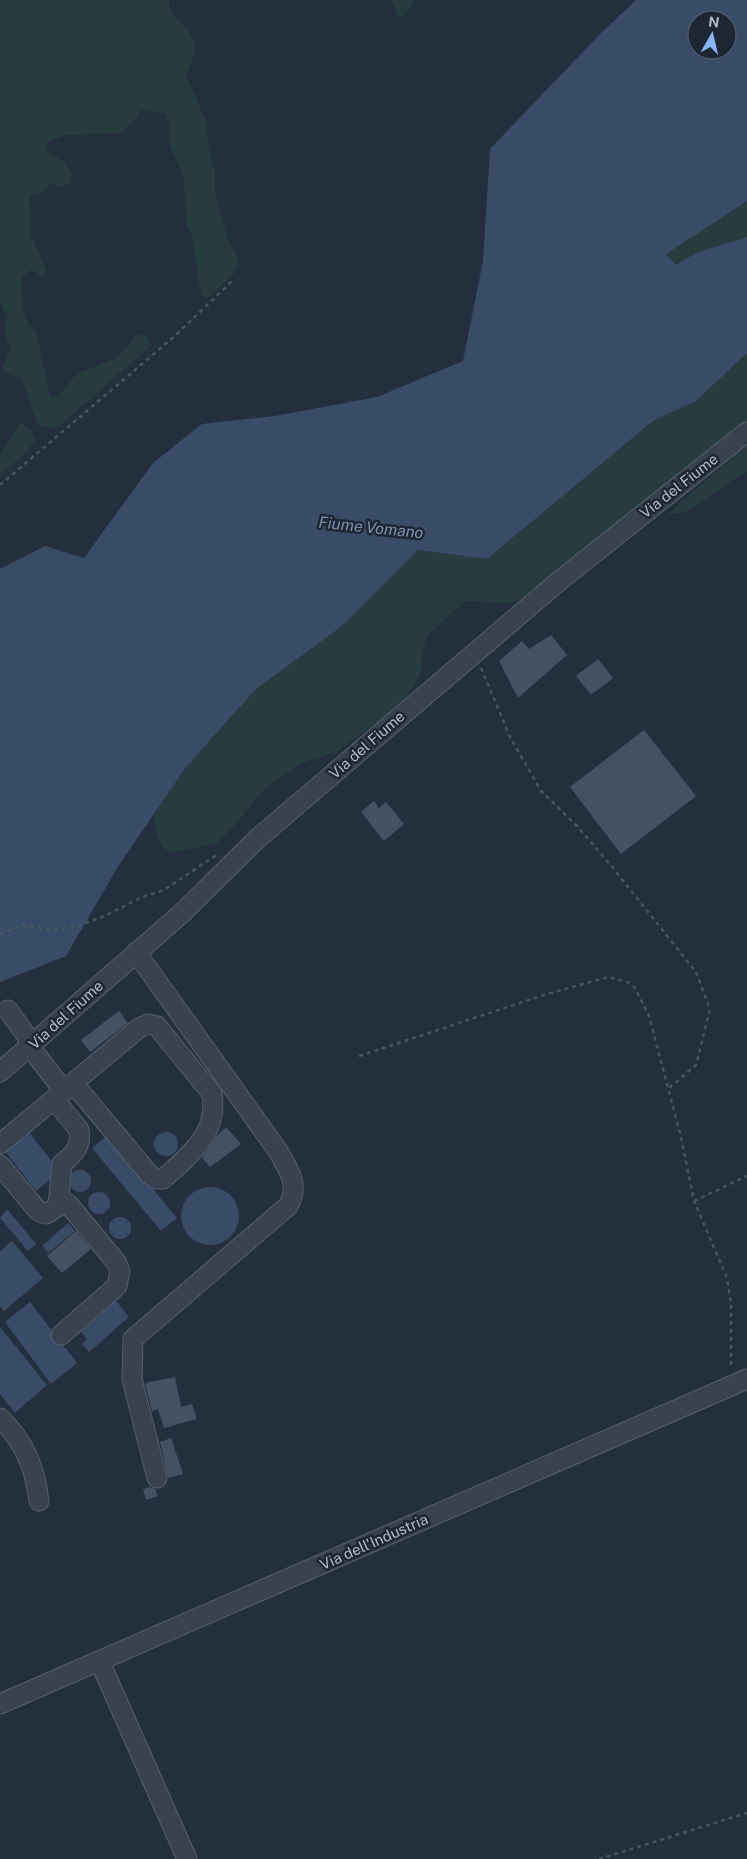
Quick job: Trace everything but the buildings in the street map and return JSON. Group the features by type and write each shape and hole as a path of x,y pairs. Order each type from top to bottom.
{"street":[{"name":"Via del Fiume","path":"0,1072 181,914 257,839 474,653 559,581 747,432"},
{"path":"136,952 278,1152 291,1173 294,1185 293,1198 288,1206 133,1339 132,1378 157,1478"},
{"path":"0,1144 64,1091 139,1028 148,1024 157,1026 212,1094 212,1116 206,1135 196,1151 163,1179 156,1179 64,1091 8,1010"},
{"path":"58,1206 62,1164 77,1150 80,1137 64,1091"},
{"path":"0,1165 38,1211 46,1214 64,1202 70,1206 116,1262 120,1271 117,1286 61,1335"},
{"name":"Via dell'Industria","path":"0,1704 741,1382"},
{"path":"1,1422 27,1452 33,1468 39,1502"},
{"path":"100,1662 187,1859"}],"path":[{"path":"0,485 176,335 233,280"},
{"path":"474,653 510,737 541,791 577,826 613,868 696,972 710,1010 696,1065 668,1090"},
{"path":"0,934 24,925 52,930 78,926 108,915 142,897 164,890 212,856 221,852"},
{"path":"359,1056 544,995 609,977 630,983 649,1016 694,1201 727,1278 732,1304 730,1368 741,1382"},
{"path":"694,1201 747,1176"},
{"path":"599,1859 747,1813"}],"green space":[{"path":"0,0 169,0 169,8 189,32 195,44 192,62 186,75 206,121 212,165 215,169 215,194 228,240 238,259 237,268 232,276 207,298 201,295 192,236 187,225 183,175 168,141 170,129 166,114 142,110 137,118 120,133 66,135 47,143 46,151 64,161 72,173 70,184 60,187 51,183 43,192 30,196 31,236 47,271 42,276 31,270 21,277 23,309 27,321 37,335 50,396 59,396 76,374 116,358 138,334 146,336 152,345 57,428 43,427 36,420 22,378 10,375 2,368 11,347 4,333 7,316 0,302"},
{"path":"391,0 416,0 400,19"},
{"path":"747,201 747,237 696,253 675,265 666,254"},
{"path":"747,353 747,428 617,529 559,566 523,599 508,603 465,601 426,637 420,673 404,704 336,752 302,763 262,791 237,823 217,843 172,853 162,847 156,831 154,814 186,767 255,690 342,626 418,550 487,559 653,421 696,401"},
{"path":"20,423 30,429 35,440 28,450 0,476 0,455"},
{"path":"747,446 747,471 687,512 667,514"}],"water":[{"name":"Fiume Vomano","path":"636,0 747,0 747,201 666,254 676,265 696,253 747,237 747,353 696,401 653,421 487,559 418,550 342,626 255,690 186,767 117,868 66,956 0,982 0,569 45,546 84,558 153,463 202,424 275,416 377,397 463,361 483,261 490,149 601,33"},
{"path":"28,1131 60,1172 36,1191 4,1150"},
{"path":"166,1132 171,1133 177,1139 177,1149 171,1155 166,1156 161,1155 155,1149 154,1144 155,1139 161,1133"},
{"path":"108,1135 177,1218 161,1231 92,1148"},
{"path":"80,1170 88,1173 91,1181 88,1189 80,1192 72,1189 69,1181 72,1173"},
{"path":"210,1187 221,1189 234,1200 239,1216 237,1227 226,1240 210,1245 199,1243 186,1232 181,1216 183,1205 194,1192"},
{"path":"95,1192 103,1192 110,1199 110,1207 103,1214 95,1214 88,1207 88,1199"},
{"path":"7,1209 36,1244 28,1251 0,1218"},
{"path":"116,1217 124,1217 131,1224 131,1232 124,1239 116,1239 109,1232 109,1224"},
{"path":"68,1223 75,1231 48,1253 42,1246"},
{"path":"12,1241 43,1278 4,1311 0,1306 0,1251"},
{"path":"116,1301 129,1317 89,1352 82,1344 87,1339 81,1332"},
{"path":"30,1302 77,1363 51,1384 5,1322"},
{"path":"0,1327 47,1385 15,1413 0,1394"}]}
